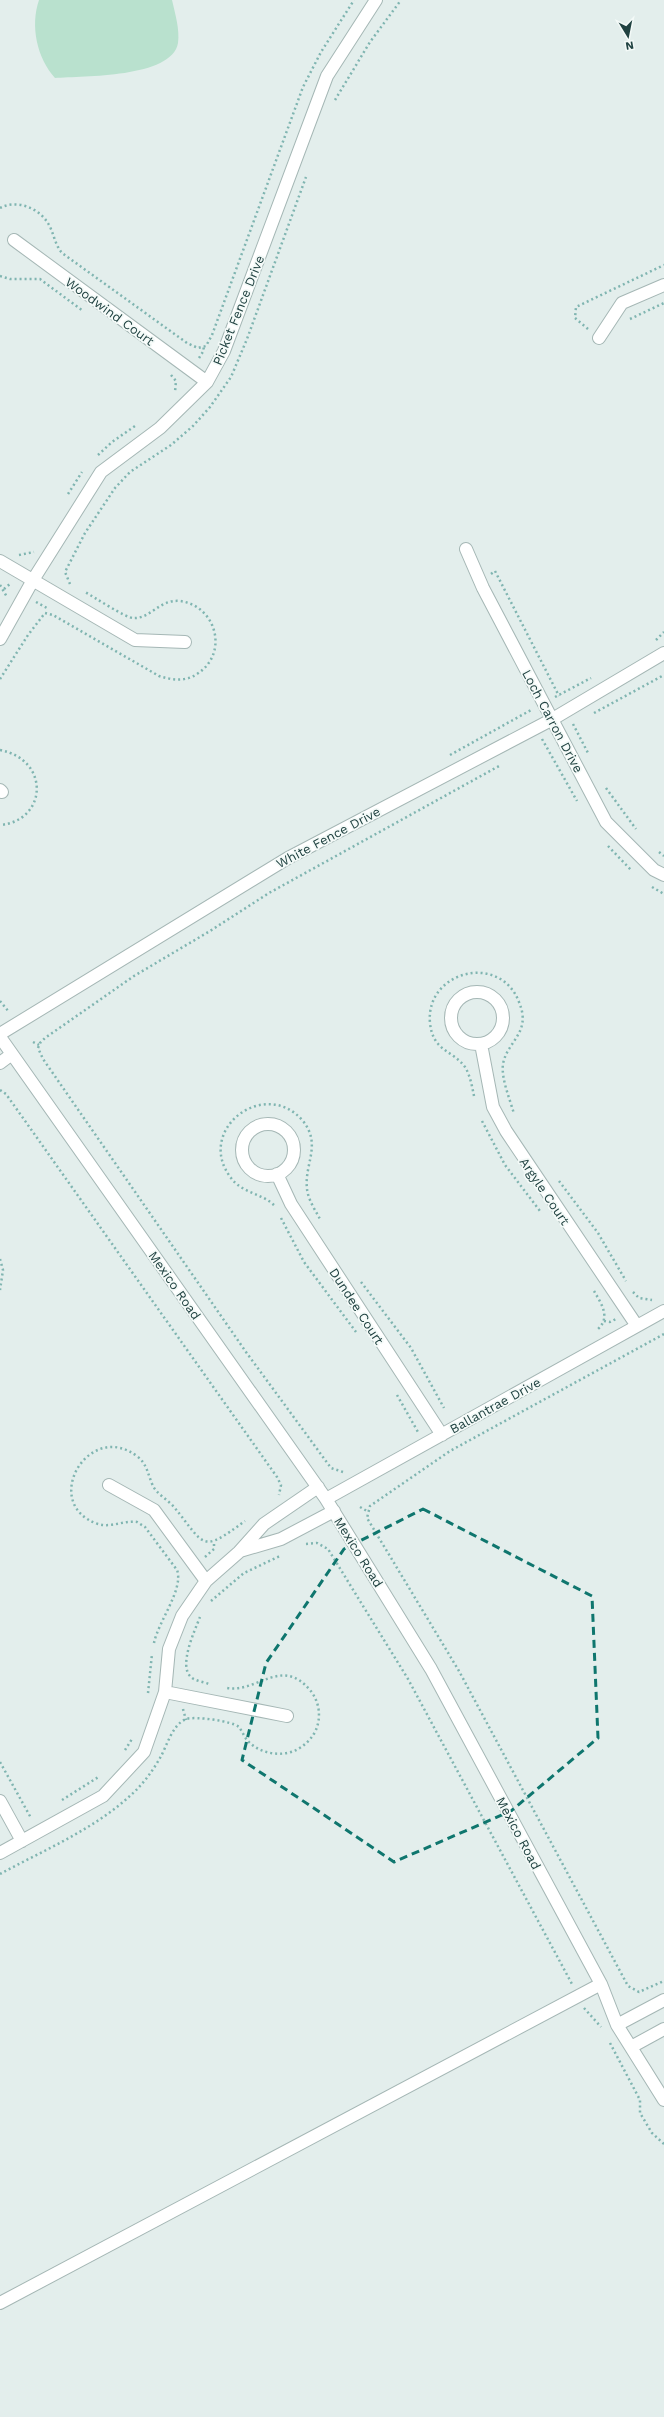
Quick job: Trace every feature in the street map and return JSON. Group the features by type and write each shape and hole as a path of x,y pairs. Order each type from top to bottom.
{"street":[{"name":"Picket Fence Drive","path":"0,639 33,580 102,472 160,428 207,382 224,351 327,76 376,0"},
{"name":"Woodwind Court","path":"14,240 207,382"},
{"path":"599,338 622,303 664,285"},
{"name":"Loch Carron Drive","path":"466,549 484,588 551,720 606,822 654,870 664,875"},
{"path":"0,561 135,640 185,642"},
{"name":"White Fence Drive","path":"0,1036 288,858 551,720 664,653"},
{"path":"475,992 484,992 498,1001 504,1017 499,1033 494,1039 481,1044 469,1043 460,1039 451,1023 454,1006 459,998 475,992"},
{"name":"Mexico Road","path":"0,1036 326,1498 431,1669 600,1984 617,2025 664,2100"},
{"name":"Argyle Court","path":"481,1044 494,1107 506,1131 637,1326"},
{"path":"0,1063 12,1054"},
{"path":"275,1124 289,1133 293,1140 295,1148 290,1164 277,1174 260,1175 252,1170 242,1155 245,1137 250,1130 258,1125 275,1124"},
{"name":"Dundee Court","path":"277,1174 291,1204 442,1435"},
{"name":"Ballantrae Drive","path":"326,1498 664,1311"},
{"path":"109,1485 154,1510 206,1581"},
{"path":"0,1853 102,1796 144,1752 165,1692 169,1649 182,1616 206,1581 239,1552 264,1524 318,1487"},
{"path":"239,1552 281,1539 334,1511"},
{"path":"165,1692 287,1716"},
{"path":"0,1801 22,1841"},
{"path":"0,2303 600,1984"},
{"path":"617,2025 664,2000"},
{"path":"631,2047 664,2029"}],"path":[{"path":"0,208 20,204 37,211 49,224 58,249 62,253 187,343 198,348 206,346 212,335 303,87 324,45 354,0"},
{"path":"333,103 370,42 401,0"},
{"path":"75,586 69,583 65,572 85,533 114,488 130,472 171,445 193,426 210,407 231,377 248,339 309,169"},
{"path":"0,276 10,279 40,279 90,316"},
{"path":"165,371 176,381 177,387 173,396"},
{"path":"92,460 112,442 137,425"},
{"path":"66,498 87,466"},
{"path":"13,552 20,556 26,555 38,547"},
{"path":"0,585 7,595 6,602"},
{"path":"0,679 28,635 45,613 53,614 159,676 168,679 178,680 192,676 205,668 211,661 216,642 215,632 212,623 199,608 180,601 170,602 160,605 145,617 132,618 82,590"},
{"path":"588,717 664,674"},
{"path":"536,745 581,721"},
{"path":"0,750 17,755 27,762 35,777 37,786 34,803 23,817 15,822 0,825"},
{"path":"39,1045 134,976 210,932 269,892 502,764"},
{"path":"476,1101 465,1067 438,1044 431,1030 430,1014 436,994 451,979 470,972 481,972 496,976 509,985 520,1003 522,1013 519,1034 505,1055 503,1065 508,1095 516,1117"},
{"path":"33,1042 39,1045"},
{"path":"39,1045 38,1048 43,1059 246,1352 331,1468 340,1473 346,1472"},
{"path":"0,1090 6,1094 277,1477 281,1485 280,1494 277,1497"},
{"path":"480,1115 505,1165 543,1215"},
{"path":"556,1178 598,1233 628,1284"},
{"path":"0,1259 3,1270 0,1290"},
{"path":"591,1286 605,1310 602,1327 593,1335"},
{"path":"632,1291 639,1298 647,1300 657,1298"},
{"path":"367,1511 374,1503 450,1451 664,1334"},
{"path":"411,1436 434,1424"},
{"path":"148,1699 156,1633 177,1586 179,1575 141,1524 132,1521 109,1526 100,1524 84,1516 78,1509 72,1492 71,1483 77,1466 83,1459 98,1450 116,1448 134,1454 146,1465 153,1487 173,1506 198,1538 204,1542 220,1540 250,1518"},
{"path":"360,1507 367,1511 369,1522 459,1672 628,1986 639,1992 664,1981"},
{"path":"303,1545 317,1542 328,1549 408,1679 584,2008 603,2031"},
{"path":"206,1607 218,1593 244,1573 284,1554"},
{"path":"204,1611 188,1652 187,1671 191,1677 216,1686"},
{"path":"0,1874 111,1812 147,1778 177,1725 187,1719 199,1718 235,1724 252,1745 276,1754 295,1750 311,1738 316,1730 319,1720 317,1702 307,1686 291,1677 269,1676 238,1690 224,1687"},
{"path":"124,1751 134,1734"},
{"path":"0,1762 31,1818"},
{"path":"56,1803 83,1788 106,1771"},
{"path":"14,1827 37,1815"},
{"path":"606,2038 640,2100 640,2113 652,2133 664,2144"}],"highlighted area":[{"path":"423,1509 592,1596 598,1738 511,1811 394,1862 242,1760 266,1663 344,1549"}],"green space":[{"path":"39,0 172,0 178,27 178,43 172,54 160,63 144,69 125,73 55,78 44,61 37,41 35,20"}]}
